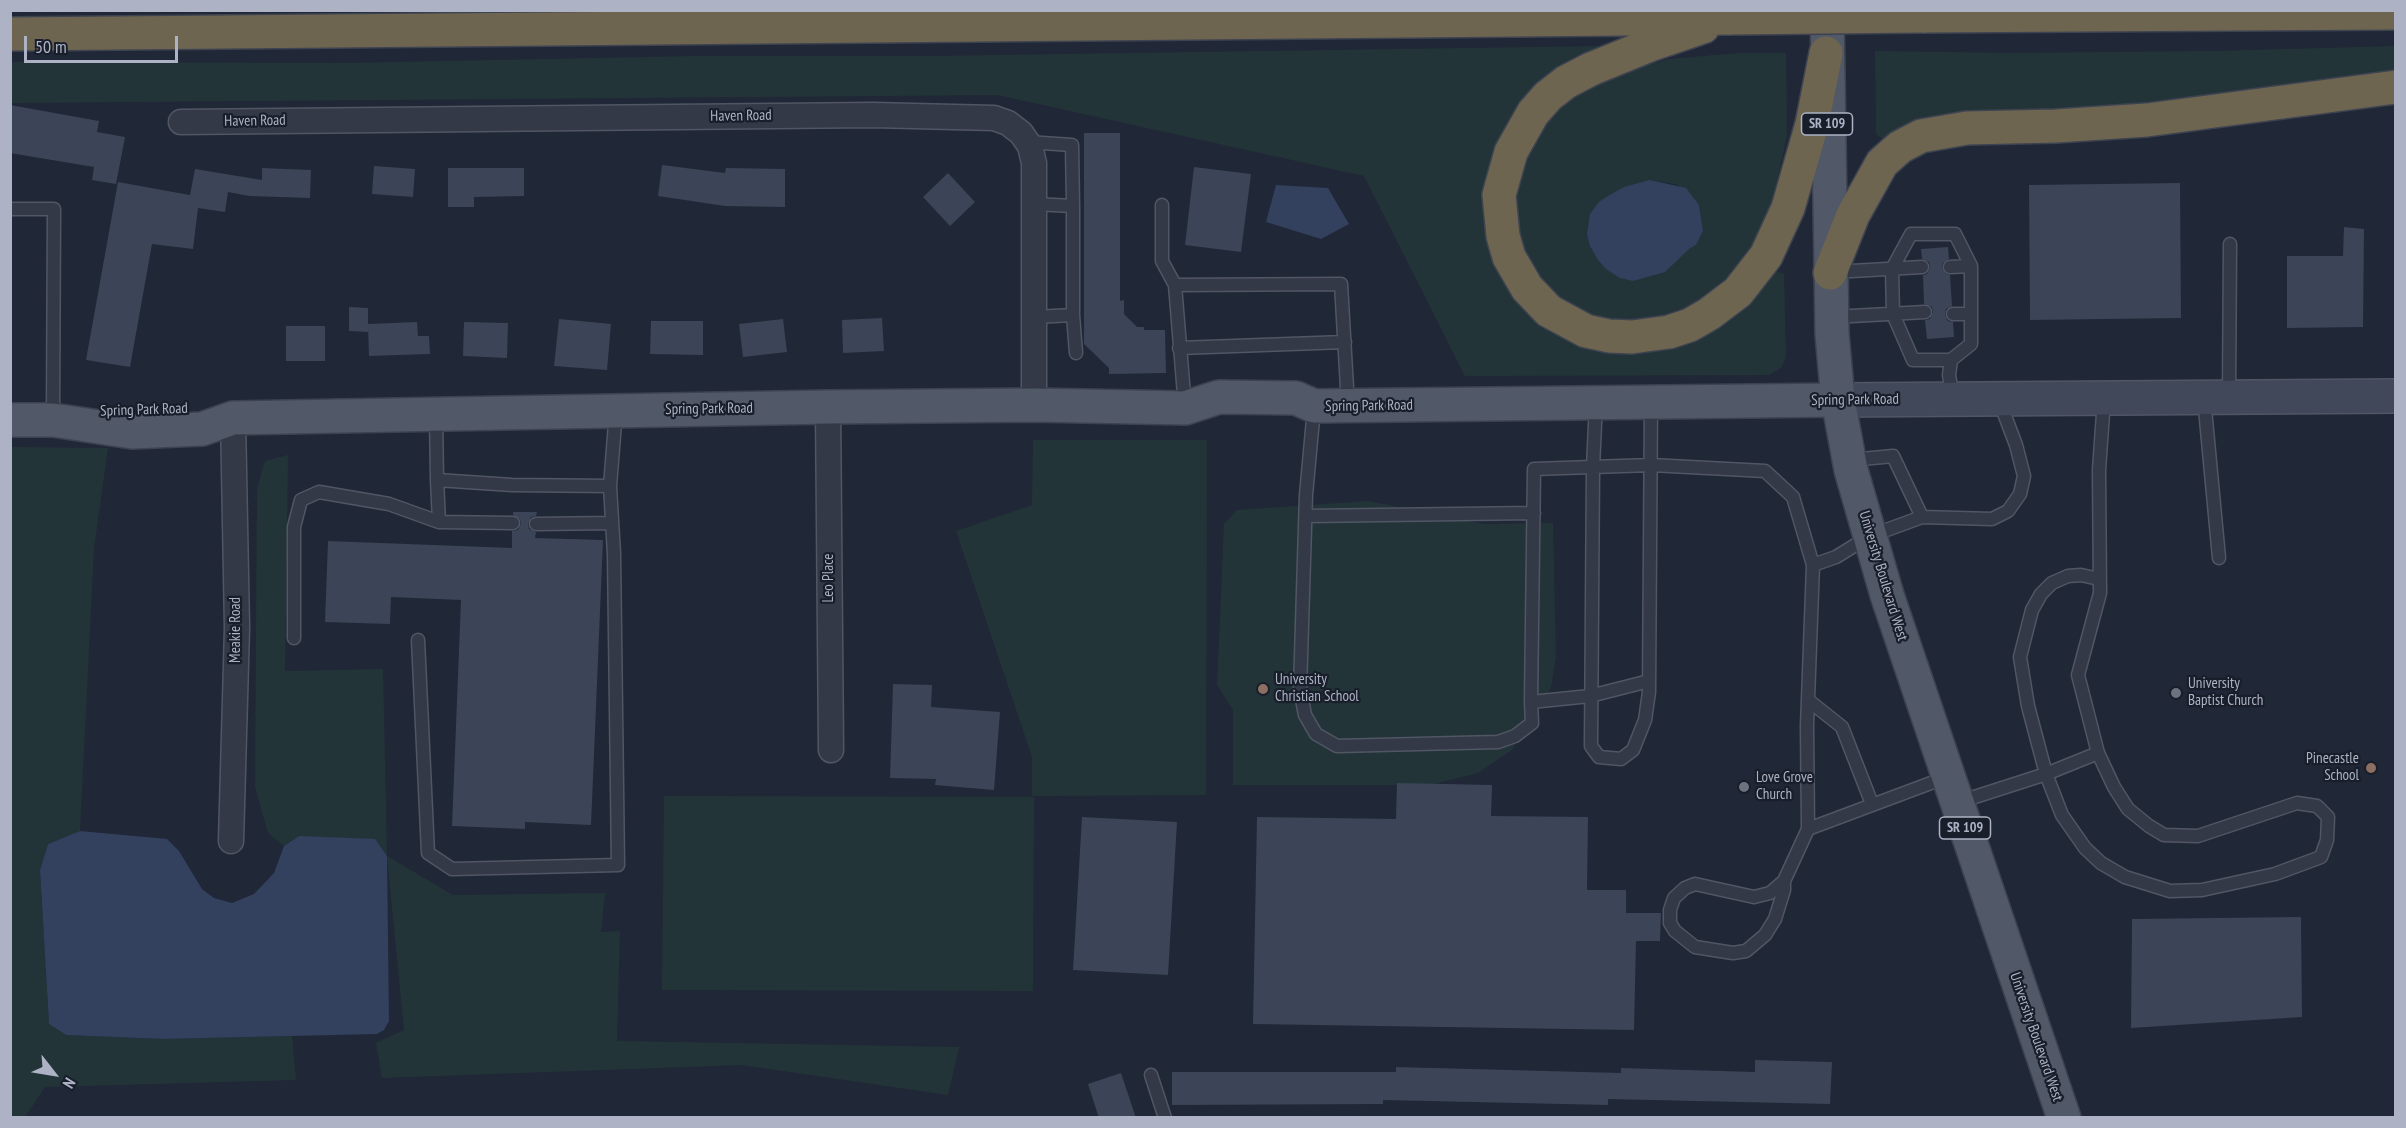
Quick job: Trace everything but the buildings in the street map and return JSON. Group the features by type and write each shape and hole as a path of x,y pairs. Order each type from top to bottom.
{"highway":[{"path":"10,34 2396,13"},
{"path":"1731,18 1650,45 1591,69 1566,82 1548,96 1521,132 1511,152 1499,195 1503,236 1509,258 1527,288 1549,311 1565,321 1586,331 1609,336 1632,337 1670,332 1690,325 1709,314 1738,292 1766,256 1788,208 1812,124 1826,53"},
{"path":"1830,273 1853,215 1882,163 1900,147 1922,136 1944,130 1967,128 2056,126 2147,120 2396,87"}],"main road":[{"name":"University Boulevard West","path":"1827,10 1831,317 1838,400 1850,460 1887,595 2064,1118"},
{"name":"Spring Park Road","path":"10,420 53,420 132,432 202,429 233,418 828,407 1034,405 1185,408 1219,397 1296,398 1314,406 1348,406 2396,396"}],"street":[{"name":"Haven Road","path":"181,122 906,116 994,118 1008,123 1021,133 1027,142"},
{"path":"1027,142 1034,163 1034,405"},
{"name":"Leo Place","path":"828,407 831,750"},
{"name":"Meakie Road","path":"231,841 237,628 233,418"}],"lane":[{"path":"1027,142 1071,145 1073,315 1076,353"},
{"path":"1034,204 1073,206"},
{"path":"1162,206 1162,261 1174,285 1185,408"},
{"path":"10,209 54,209 53,420"},
{"path":"1911,234 1955,234 1971,266 1971,344 1951,360 1913,360 1893,314 1892,269 1911,234"},
{"path":"2218,558 2216,397 2230,244"},
{"path":"1950,267 1971,266"},
{"path":"1830,273 1922,267"},
{"path":"1174,285 1341,284 1348,406"},
{"path":"1831,317 1925,312"},
{"path":"1953,314 1971,314"},
{"path":"1034,318 1073,315"},
{"path":"1179,348 1345,342"},
{"path":"1951,360 1953,399"},
{"path":"2099,579 2081,574 2068,576 2052,583 2041,594 2032,610 2020,657 2028,706 2046,774 2062,815 2085,848 2101,863 2125,877 2170,891 2202,890 2275,874 2321,857 2328,840 2328,817 2318,806 2297,802 2198,836 2164,834 2149,826 2128,809 2098,753 2078,675 2100,593 2099,470 2104,398"},
{"path":"1813,566 1836,557 1870,536 1922,517 1992,519 2008,511 2020,494 2024,476 2016,445 1999,399"},
{"path":"1596,403 1593,467 1591,746 1599,757 1621,759 1633,750 1645,720 1649,681 1651,402"},
{"path":"1314,406 1305,516 1300,689 1305,715 1316,734 1337,746 1498,742 1515,736 1532,723 1534,469 1652,465 1765,471 1793,497 1813,566 1808,700 1808,829 1784,881 1770,893 1754,897 1695,884 1685,888 1674,898 1670,910 1670,923 1675,932 1695,947 1733,953 1746,951 1765,935 1775,919 1784,890 1784,881"},
{"path":"418,640 428,853 453,869 618,865 610,486 616,410"},
{"path":"436,414 439,522"},
{"path":"1850,460 1893,456 1922,517"},
{"path":"437,480 512,485 610,486"},
{"path":"294,638 294,527 301,500 319,492 389,504 439,522 513,523"},
{"path":"1305,516 1534,513"},
{"path":"536,524 612,524"},
{"path":"1531,702 1590,696 1649,681"},
{"path":"1808,700 1842,727 1872,804"},
{"path":"1808,829 1872,804 2046,774 2098,753"},
{"path":"1151,1075 1166,1118"}],"shaded area":[{"path":"1600,46 1603,53 1569,66 1491,195 1564,333 1720,323 1776,271 1784,274 1786,357 1781,368 1769,375 1465,376 1364,176 998,95 11,103 11,62 346,63 697,56 930,56"},
{"path":"2395,46 2395,80 1889,144 1876,134 1875,51 2011,53"},
{"path":"1739,53 1786,53 1787,136 1770,211 1753,249 1730,279 1695,310 1672,320 1613,325 1561,303 1537,280 1518,237 1515,197 1521,166 1547,120 1585,88 1642,66 1669,59","holes":["1650,180 1676,184 1699,205 1703,231 1696,245 1689,249"]},
{"path":"1033,440 1207,440 1206,795 1032,796 1032,757 956,531 1032,505"},
{"path":"11,447 108,448 94,548 80,831 48,844 40,870 49,1024 66,1035 163,1039 292,1036 296,1080 45,1087 25,1117 11,1118"},
{"path":"288,455 285,671 383,669 387,856 299,836 284,846 268,833 255,787 257,488 265,461"},
{"path":"1369,501 1483,524 1553,523 1556,657 1551,688 1512,750 1478,773 1430,785 1233,785 1233,710 1217,685 1224,524 1237,510"},
{"path":"664,796 1034,797 1033,991 662,990"},
{"path":"387,856 453,895 605,893 601,932 620,931 617,1041 959,1047 948,1095 742,1065 382,1078 376,1043 404,1030"}],"water":[{"path":"1650,180 1686,188 1699,205 1703,231 1696,245 1665,272 1633,281 1620,278 1606,269 1590,246 1587,234 1590,214 1599,202 1608,196 1624,187"},
{"path":"1276,185 1328,188 1349,224 1321,239 1266,222"},
{"path":"80,831 167,839 179,851 202,889 214,898 232,903 254,894 274,873 284,846 299,836 375,839 387,856 389,1021 384,1030 377,1034 163,1039 66,1035 49,1024 40,870 48,844"}],"place":[{"name":"University Christian School","path":"1263,689"},
{"name":"University Baptist Church","path":"2176,693"},
{"name":"Pinecastle School","path":"2371,768"},
{"name":"Love Grove Church","path":"1744,787"}]}
